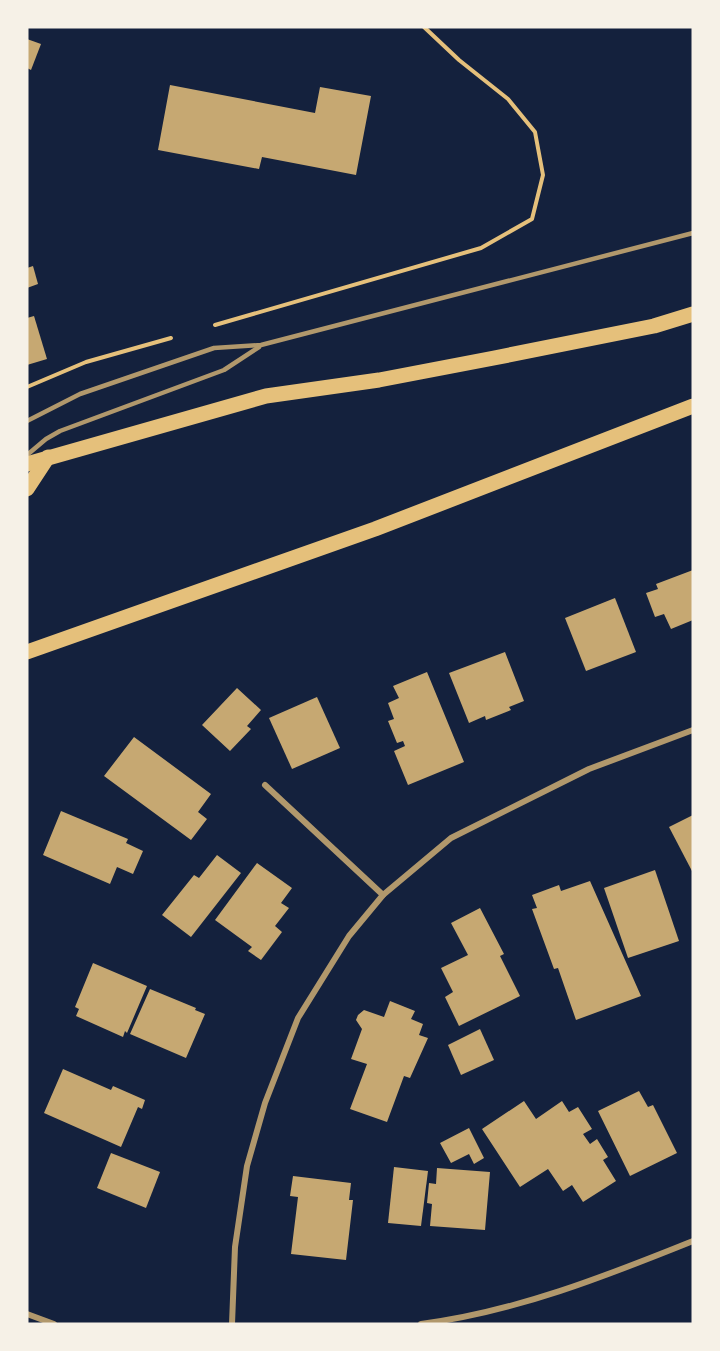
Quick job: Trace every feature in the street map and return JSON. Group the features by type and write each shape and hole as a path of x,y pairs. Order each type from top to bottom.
{"main road":[{"path":"27,464 266,396 379,380 654,326 693,314"},
{"path":"27,652 375,529 693,406"},
{"path":"27,489 48,457"}],"street":[{"path":"232,1324 235,1246 245,1178 265,1102 297,1018 349,936 383,895 451,838 589,769 693,730"},
{"path":"265,785 383,895"},
{"path":"422,1324 451,1320 548,1295 693,1240"},
{"path":"27,1314 54,1324"}],"lane":[{"path":"27,421 80,394 214,348 261,345 693,233"},
{"path":"27,455 60,431 224,370 261,345"}],"path":[{"path":"210,326 481,248 532,219 543,175 535,132 508,99 459,60 424,27"},
{"path":"27,387 86,362 176,336"}],"building":[{"path":"27,39 41,44 31,70 27,68"},
{"path":"170,85 315,113 320,87 371,96 356,175 262,157 259,169 158,150"},
{"path":"33,266 38,284 27,288 27,268"},
{"path":"34,316 47,359 27,365 27,318"},
{"path":"693,570 693,620 671,629 664,614 655,617 646,593 658,589 656,584"},
{"path":"615,598 636,652 586,671 565,618"},
{"path":"505,652 524,701 509,707 511,710 486,720 485,716 469,723 449,673"},
{"path":"427,672 464,762 408,785 394,751 405,746 403,741 397,743 388,721 394,719 388,703 399,698 393,686"},
{"path":"237,688 261,710 247,726 251,729 230,751 202,725"},
{"path":"317,697 340,748 292,769 269,718"},
{"path":"134,737 211,794 198,812 207,819 191,840 104,776"},
{"path":"61,811 128,839 126,843 143,851 133,874 117,867 110,884 43,855"},
{"path":"693,815 693,873 669,827"},
{"path":"217,855 241,873 191,937 162,915 194,875 199,878"},
{"path":"257,863 292,888 281,903 289,908 275,926 282,932 261,960 248,951 252,947 215,920"},
{"path":"655,870 679,941 628,958 604,888"},
{"path":"590,881 641,996 576,1020 558,968 554,969 532,909 537,908 532,895 559,885 561,891"},
{"path":"480,908 504,954 500,956 520,996 459,1026 445,997 453,992 441,968 468,955 451,923"},
{"path":"93,963 147,986 127,1033 125,1031 123,1037 76,1016 79,1009 75,1007"},
{"path":"150,989 205,1014 186,1058 130,1034"},
{"path":"390,1001 415,1011 411,1019 423,1024 419,1035 428,1038 410,1078 404,1076 387,1122 350,1109 367,1064 351,1059 362,1029 356,1020 358,1015 364,1010 384,1017"},
{"path":"480,1029 494,1060 461,1075 448,1045"},
{"path":"63,1069 111,1090 113,1086 145,1100 142,1109 138,1107 121,1147 44,1113"},
{"path":"639,1091 648,1107 653,1105 677,1153 630,1176 598,1111"},
{"path":"524,1101 536,1119 562,1101 569,1112 578,1107 592,1129 583,1134 590,1144 597,1139 608,1157 603,1160 616,1181 583,1202 572,1185 563,1191 548,1169 520,1187 482,1129"},
{"path":"469,1128 484,1158 474,1164 469,1154 451,1163 440,1143"},
{"path":"111,1153 160,1172 146,1208 97,1188"},
{"path":"394,1167 428,1171 421,1226 388,1223"},
{"path":"437,1168 490,1172 485,1230 430,1226 432,1204 427,1203 429,1183 436,1184"},
{"path":"293,1176 351,1183 349,1200 353,1200 346,1260 291,1254 298,1197 290,1196"}]}
